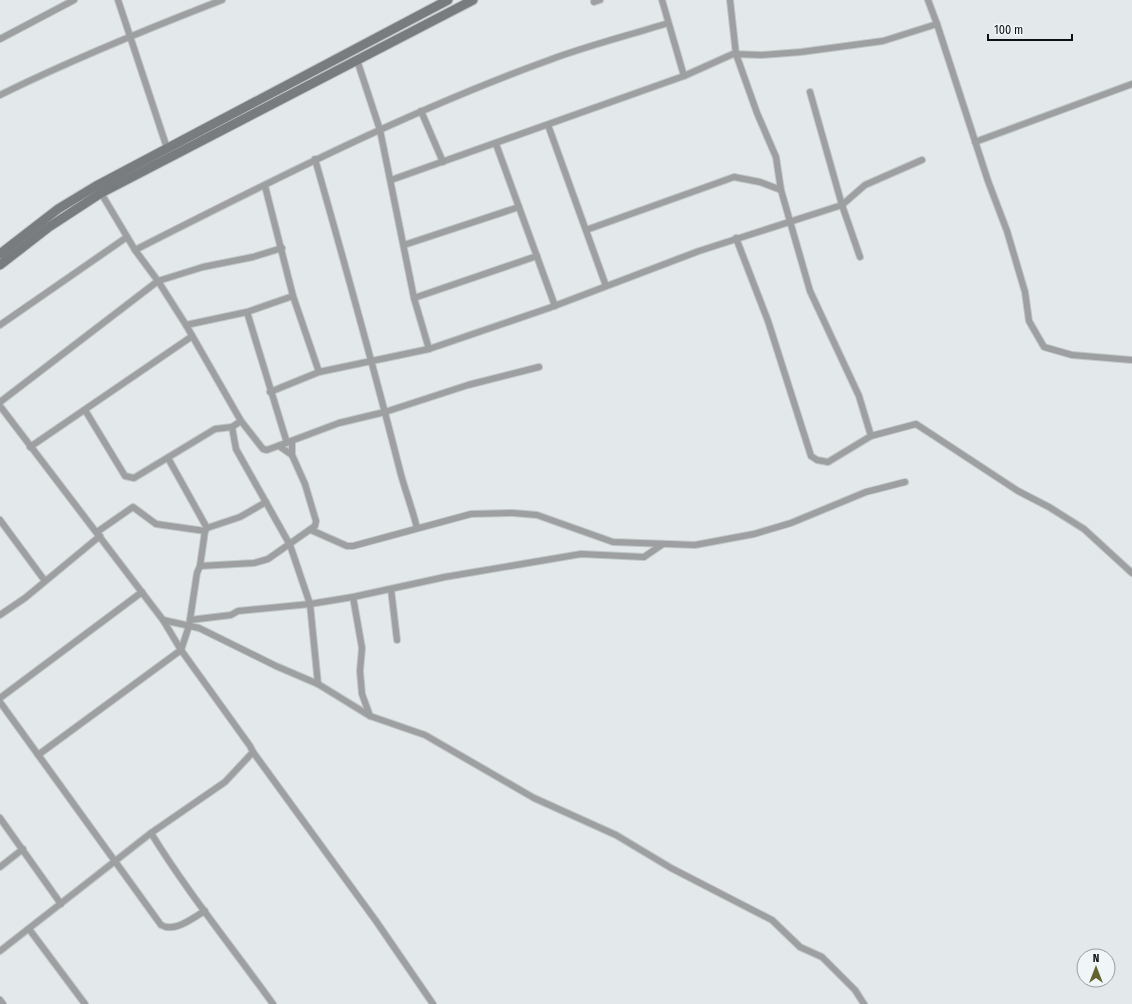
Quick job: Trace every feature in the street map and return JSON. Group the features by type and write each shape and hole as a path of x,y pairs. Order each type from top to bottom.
{"main road":[{"path":"0,265 49,227 158,158 167,148 448,0"},
{"path":"0,254 58,209 96,186 158,158 357,60 473,0"}],"street":[{"path":"0,39 74,0"},
{"path":"118,0 167,148"},
{"path":"0,95 61,65 130,35 222,0"},
{"path":"662,0 684,76"},
{"path":"730,0 736,54 757,113 776,157 781,190 792,222 810,291 859,396 872,436"},
{"path":"928,0 975,142 1007,231 1025,292 1029,321 1044,347 1072,355 1132,360"},
{"path":"135,250 265,186 315,159 421,111 554,58 668,23"},
{"path":"391,180 684,76 736,54 801,52 883,41 937,24"},
{"path":"357,60 380,130 414,298 429,349"},
{"path":"975,142 1132,84"},
{"path":"810,92 842,205 860,257"},
{"path":"421,111 443,162"},
{"path":"548,125 606,286"},
{"path":"496,144 555,306"},
{"path":"315,159 372,360 417,528"},
{"path":"270,392 319,372 429,349 555,306 736,238 792,222 842,205 865,185 922,160"},
{"path":"586,230 734,177 760,182 781,190"},
{"path":"265,186 293,296 319,372"},
{"path":"101,194 135,250 158,281 186,325 191,337 242,421 264,449 267,450 339,424 385,412 468,385 539,367"},
{"path":"404,245 519,206"},
{"path":"0,325 127,237"},
{"path":"736,238 768,321 811,456 817,460 828,462 872,436 916,424 1018,491 1049,507 1084,529 1132,573"},
{"path":"0,402 158,281 203,266 253,257 282,248"},
{"path":"414,298 537,256"},
{"path":"186,325 247,312 293,296"},
{"path":"200,566 254,563 268,558 311,530 316,521 270,392 247,312"},
{"path":"30,447 191,337"},
{"path":"0,406 163,620 181,650 253,752 338,867 433,1004"},
{"path":"84,410 125,476 134,478 215,429 232,427 242,421"},
{"path":"232,427 236,449 290,545 310,604 318,684"},
{"path":"279,446 292,455"},
{"path":"38,755 181,650 190,623 197,573 200,566 206,529 168,458"},
{"path":"311,530 347,546 353,546 471,514 525,514 537,515 613,542 695,545 754,534 791,523 866,492 905,482"},
{"path":"0,615 45,581 99,534 133,507 156,524 206,529 240,517 266,502"},
{"path":"0,520 45,581"},
{"path":"163,620 190,623 231,615 238,611 310,604 353,597 445,577 581,554 644,557 663,544"},
{"path":"391,589 397,640"},
{"path":"0,698 142,592"},
{"path":"353,597 362,648 360,671 362,694 370,716"},
{"path":"190,623 276,666 318,684 370,716 425,735 534,798 616,835 671,868 772,920 800,947 822,957 855,990 864,1004"},
{"path":"0,702 114,862 161,925 166,928 173,928 205,910"},
{"path":"0,951 151,833 225,782 253,752"},
{"path":"0,818 61,904"},
{"path":"151,833 176,875 205,910 273,1004"},
{"path":"0,867 23,849"},
{"path":"29,928 84,1004"},
{"path":"0,1000 3,1004"}]}
